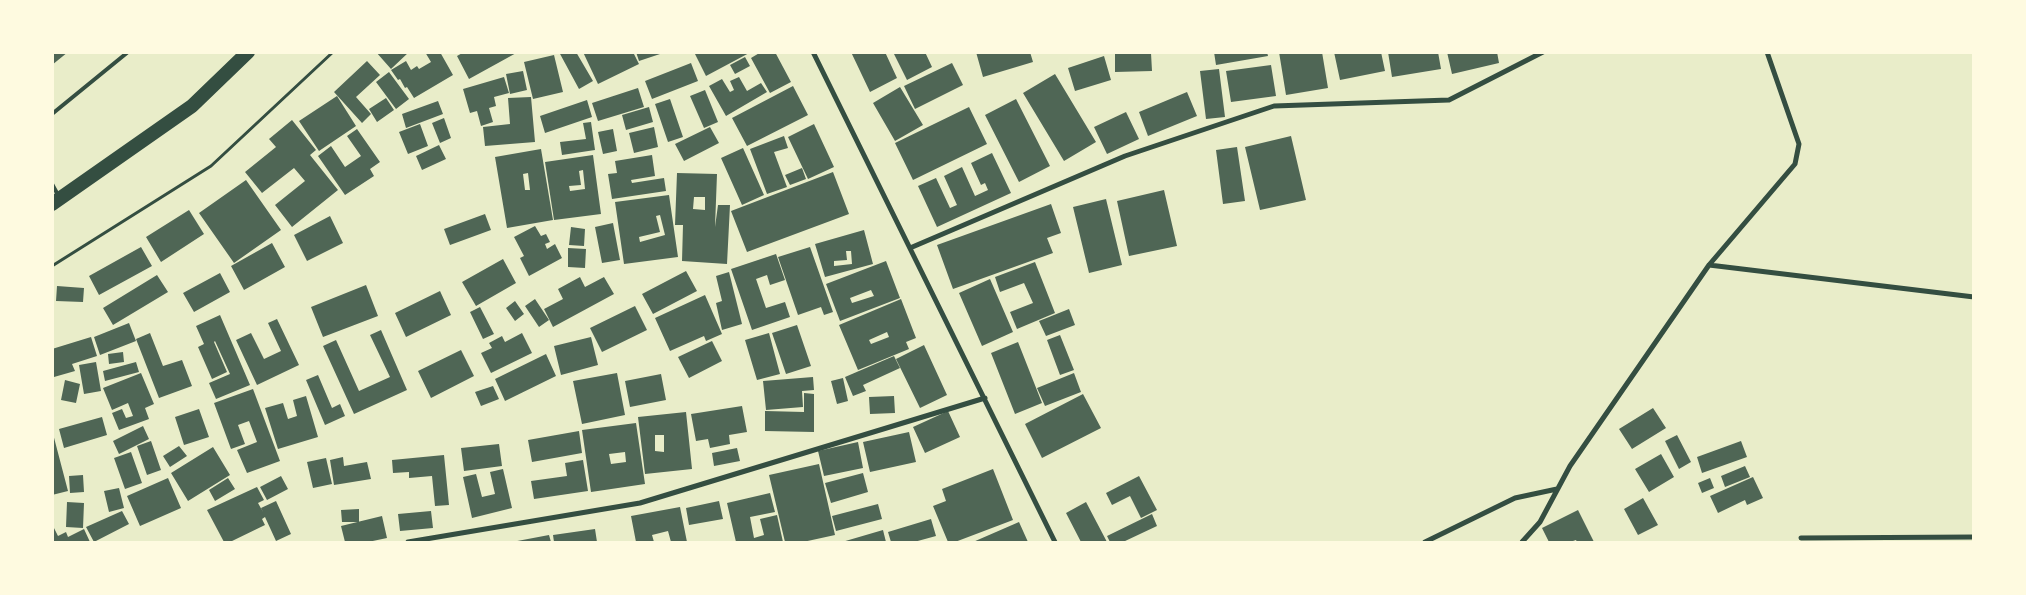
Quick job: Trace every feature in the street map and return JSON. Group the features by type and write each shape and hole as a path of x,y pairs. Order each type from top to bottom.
{"highway":[{"path":"56,201 192,106 248,52"}],"street":[{"path":"813,52 1055,542"},
{"path":"910,248 1125,156 1274,106 1449,100 1543,52"},
{"path":"1522,542 1540,522 1570,466 1709,265 1795,164 1799,144 1767,52"},
{"path":"1709,265 1974,297"},
{"path":"408,542 640,503 985,398"},
{"path":"1425,542 1515,498 1557,489"},
{"path":"1801,538 1974,537"}],"lane":[{"path":"52,114 128,52"},
{"path":"52,184 56,201"}],"path":[{"path":"52,266 211,166 333,52"}],"building":[{"path":"52,52 68,52 52,65"},
{"path":"376,52 409,52 391,69"},
{"path":"425,52 440,52 453,75 414,98 407,87 405,88 400,79 398,80 391,70 406,61 411,70 417,66 419,69 431,62"},
{"path":"464,52 518,52 469,79 457,56"},
{"path":"559,52 576,52 593,81 579,89"},
{"path":"583,52 633,52 639,64 598,84"},
{"path":"636,52 663,52 663,53 639,61"},
{"path":"694,52 751,52 706,76"},
{"path":"761,52 775,52 791,82 770,93 751,58"},
{"path":"851,52 885,52 897,78 870,92"},
{"path":"893,52 925,52 932,67 907,80"},
{"path":"976,52 1030,52 1033,62 983,77"},
{"path":"1214,52 1267,52 1268,56 1216,65"},
{"path":"1279,52 1322,52 1328,88 1286,95"},
{"path":"1334,52 1381,52 1385,71 1340,80"},
{"path":"1388,52 1438,52 1441,69 1392,77"},
{"path":"1447,52 1497,52 1499,63 1452,74"},
{"path":"1151,53 1152,71 1115,72 1115,54"},
{"path":"554,55 563,92 533,99 524,62"},
{"path":"1104,56 1111,80 1075,91 1068,68"},
{"path":"745,57 750,66 735,74 730,65"},
{"path":"367,61 380,75 356,97 371,114 362,123 334,92"},
{"path":"691,63 698,81 652,99 645,81"},
{"path":"952,63 963,85 915,109 904,86"},
{"path":"1271,65 1276,96 1231,102 1226,71"},
{"path":"1219,69 1225,117 1206,119 1200,71"},
{"path":"523,71 527,90 510,94 506,74"},
{"path":"389,72 409,99 396,109 376,82"},
{"path":"1055,74 1096,142 1064,161 1023,93"},
{"path":"504,77 509,93 494,97 496,106 489,108 493,122 481,126 477,111 470,113 463,89"},
{"path":"739,77 747,91 761,83 767,92 726,116 709,86 722,79 730,92 734,90 730,81"},
{"path":"793,86 808,115 747,146 732,118"},
{"path":"900,87 923,125 895,141 873,103"},
{"path":"638,88 644,107 598,121 592,103"},
{"path":"705,90 718,122 704,128 690,96"},
{"path":"1187,92 1197,116 1148,136 1139,112"},
{"path":"337,96 356,126 319,151 299,121"},
{"path":"531,97 535,142 485,146 483,127 510,124 508,98"},
{"path":"386,98 394,110 377,122 369,109"},
{"path":"670,99 683,137 668,142 655,104"},
{"path":"1016,99 1050,166 1019,182 985,115"},
{"path":"587,100 592,117 545,133 540,116"},
{"path":"438,101 443,114 406,128 402,114"},
{"path":"649,107 653,122 626,130 622,115"},
{"path":"969,107 987,144 913,180 895,143"},
{"path":"1126,112 1139,139 1107,154 1094,127"},
{"path":"444,118 451,138 440,143 432,123"},
{"path":"292,120 316,150 310,155 338,190 292,227 275,205 305,181 294,168 262,193 245,172 276,147 269,139"},
{"path":"591,122 595,150 562,155 560,142 586,139 583,123"},
{"path":"420,124 428,146 408,154 399,132"},
{"path":"814,124 834,167 808,179 788,137"},
{"path":"654,127 658,147 634,153 629,133"},
{"path":"710,127 719,143 684,161 675,144"},
{"path":"357,129 380,162 370,169 374,176 345,195 318,156 331,146 345,167 361,156 347,136"},
{"path":"613,129 617,151 603,154 598,132"},
{"path":"784,136 788,148 774,152 787,187 767,194 750,149"},
{"path":"1291,136 1306,200 1260,210 1245,147"},
{"path":"439,145 446,159 422,170 416,156"},
{"path":"1237,147 1245,201 1223,204 1216,150"},
{"path":"743,148 764,195 742,205 721,158"},
{"path":"541,149 553,220 507,228 495,157","holes":["528,173 530,190 525,190 523,174"]},
{"path":"992,153 1011,193 937,227 918,186 936,178 950,208 957,205 944,176 962,167 975,196 988,190 985,183 981,185 971,163"},
{"path":"593,155 601,214 554,220 545,162","holes":["583,170 585,189 570,191 569,186 581,185 579,171"]},
{"path":"652,155 655,176 631,180 632,183 664,178 666,191 612,199 608,174 617,173 615,161"},
{"path":"802,168 806,179 790,185 785,175"},
{"path":"833,172 849,214 747,252 731,211"},
{"path":"677,173 717,174 715,227 718,205 730,205 727,264 682,261 683,225 675,225","holes":["694,197 705,197 705,210 693,209"]},
{"path":"246,180 281,230 234,263 199,213"},
{"path":"1164,190 1177,246 1129,256 1117,201"},
{"path":"669,195 678,257 624,264 615,202","holes":["660,215 665,235 640,242 639,237 660,232 656,216"]},
{"path":"1106,199 1122,265 1089,273 1073,207"},
{"path":"1051,204 1061,233 1047,238 1053,253 953,289 937,245"},
{"path":"189,210 204,234 161,262 146,237"},
{"path":"485,214 491,230 450,245 444,229"},
{"path":"330,216 343,243 307,261 294,235"},
{"path":"613,223 620,260 602,263 595,227"},
{"path":"535,226 541,236 546,234 550,242 545,244 547,249 555,244 562,258 529,276 520,258 524,256 514,237"},
{"path":"571,227 585,229 584,246 569,245"},
{"path":"864,230 873,264 825,277 815,244","holes":["846,251 851,251 852,264 834,266 834,261 847,260"]},
{"path":"272,243 285,267 244,290 231,266"},
{"path":"141,247 152,266 99,295 89,276"},
{"path":"810,247 833,312 824,315 821,307 798,315 778,257"},
{"path":"568,248 586,249 585,268 568,267"},
{"path":"776,254 785,280 770,285 767,275 756,279 766,308 785,302 790,317 752,330 731,269"},
{"path":"503,259 516,283 476,306 462,282"},
{"path":"886,261 900,298 840,321 826,284","holes":["871,290 874,296 852,303 850,298"]},
{"path":"1035,262 1055,313 1017,329 1010,312 1033,303 1024,283 1000,292 995,277"},
{"path":"686,271 697,291 653,314 642,294"},
{"path":"729,272 742,324 722,330 716,303 722,301 716,276"},
{"path":"220,273 230,292 194,312 183,293"},
{"path":"157,275 168,292 113,325 103,308"},
{"path":"580,277 585,287 604,277 614,294 553,327 544,309 563,299 558,289"},
{"path":"990,279 1013,332 982,346 959,293"},
{"path":"366,285 378,316 323,337 311,307"},
{"path":"57,286 84,288 83,302 56,301"},
{"path":"440,291 451,315 406,337 395,313"},
{"path":"705,295 722,334 706,341 704,336 670,351 655,318"},
{"path":"535,299 549,320 539,327 525,306"},
{"path":"901,299 916,338 906,342 909,349 858,370 839,325","holes":["887,332 889,337 871,344 869,340"]},
{"path":"515,301 524,314 515,321 506,308"},
{"path":"635,306 647,330 602,352 590,328"},
{"path":"480,307 494,334 483,339 470,312"},
{"path":"1069,309 1075,325 1046,336 1039,321"},
{"path":"220,315 250,385 216,399 209,383 230,374 215,341 227,372 212,379 198,347 204,344 196,326"},
{"path":"277,319 299,365 257,385 236,340 251,333 264,359 281,351 268,323"},
{"path":"129,323 136,341 100,355 94,337"},
{"path":"797,325 811,366 786,374 772,333"},
{"path":"381,330 407,390 354,414 323,346 336,340 359,391 390,377 370,335"},
{"path":"150,333 163,366 182,360 192,386 159,398 136,339"},
{"path":"522,333 532,353 491,373 481,353 492,348 489,343 502,336 505,342"},
{"path":"769,333 780,374 757,380 745,340"},
{"path":"1060,335 1074,370 1060,375 1047,340"},
{"path":"91,337 97,356 72,364 75,371 54,377 52,349"},
{"path":"591,337 598,365 561,375 554,346"},
{"path":"712,341 722,361 689,378 678,357"},
{"path":"1018,342 1042,403 1015,414 991,353"},
{"path":"924,345 947,395 920,408 896,359"},
{"path":"461,350 474,376 431,398 418,371"},
{"path":"123,352 124,362 109,364 108,354"},
{"path":"546,354 556,376 505,401 495,379"},
{"path":"894,356 900,368 863,385 866,391 853,396 845,377"},
{"path":"96,362 101,391 84,394 79,365"},
{"path":"136,362 139,372 105,381 103,371"},
{"path":"141,373 154,404 145,408 149,419 119,430 112,413 122,409 126,418 133,416 128,403 112,410 103,388"},
{"path":"617,373 625,415 582,424 573,381"},
{"path":"1074,373 1081,392 1045,406 1037,388"},
{"path":"661,374 666,400 630,407 625,381"},
{"path":"318,375 332,408 340,404 345,416 325,425 306,380"},
{"path":"813,377 814,390 802,391 803,407 766,410 763,381"},
{"path":"843,378 848,401 837,404 831,381"},
{"path":"65,380 80,384 76,403 61,400"},
{"path":"493,386 499,399 481,406 475,392"},
{"path":"253,389 280,461 247,473 237,450 257,442 249,421 238,425 245,444 231,449 214,403"},
{"path":"804,393 814,394 814,432 765,431 765,411 804,412"},
{"path":"1083,394 1101,428 1042,458 1025,424"},
{"path":"306,396 318,437 278,449 265,408 283,403 288,419 297,416 293,400"},
{"path":"894,396 895,413 870,414 869,397"},
{"path":"742,406 747,432 729,435 730,444 710,448 708,439 696,441 691,414"},
{"path":"1653,408 1666,428 1632,449 1619,429"},
{"path":"199,409 209,437 184,445 175,417"},
{"path":"948,411 960,437 925,453 913,427"},
{"path":"686,412 692,469 645,474 638,417","holes":["655,435 664,435 664,452 655,451"]},
{"path":"102,417 107,435 64,448 59,429"},
{"path":"636,423 645,484 591,492 582,430","holes":["625,452 626,462 611,464 609,454"]},
{"path":"143,426 149,439 119,454 113,441"},
{"path":"52,430 68,491 52,495"},
{"path":"579,431 582,453 532,462 528,440"},
{"path":"909,432 916,462 870,472 863,442"},
{"path":"1677,435 1691,462 1679,469 1665,441"},
{"path":"151,441 161,470 147,475 137,446"},
{"path":"1741,441 1747,457 1702,473 1697,457"},
{"path":"858,442 863,468 824,476 818,451"},
{"path":"499,444 502,466 464,471 461,448"},
{"path":"179,446 187,456 170,467 163,456"},
{"path":"213,447 230,475 188,501 171,473"},
{"path":"737,448 740,461 714,466 712,453"},
{"path":"131,452 142,483 125,489 114,458"},
{"path":"1661,454 1674,477 1649,492 1635,469"},
{"path":"444,455 449,505 435,506 432,476 409,478 409,472 393,473 392,460"},
{"path":"343,457 344,466 367,462 371,479 334,485 330,460"},
{"path":"326,458 332,484 313,488 307,462"},
{"path":"583,460 588,491 534,499 531,481 567,476 565,463"},
{"path":"819,464 835,535 803,542 785,542 769,475"},
{"path":"1745,466 1750,477 1725,487 1721,476"},
{"path":"503,469 512,508 472,518 463,477 476,474 482,497 495,494 490,472"},
{"path":"993,469 1013,520 955,542 948,542 933,506 946,501 942,489"},
{"path":"863,473 868,492 831,503 825,483"},
{"path":"83,475 84,492 70,493 69,476"},
{"path":"281,476 288,489 267,500 260,487"},
{"path":"1139,476 1157,510 1141,518 1130,496 1112,505 1106,493"},
{"path":"1753,477 1763,498 1747,505 1745,500 1718,513 1710,496"},
{"path":"168,478 181,508 140,526 127,496"},
{"path":"228,478 235,489 215,501 209,490"},
{"path":"1710,478 1714,488 1702,493 1698,483"},
{"path":"257,487 264,500 258,503 263,512 261,508 276,501 291,534 276,541 265,517 262,519 265,525 230,542 224,542 207,510"},
{"path":"119,488 124,508 109,512 104,491"},
{"path":"770,493 775,512 750,517 754,538 764,535 760,519 777,515 783,542 736,542 727,503"},
{"path":"1643,498 1658,525 1638,535 1624,509"},
{"path":"719,501 723,519 689,525 686,508"},
{"path":"67,502 84,503 83,528 66,527"},
{"path":"1086,502 1107,542 1081,542 1066,513"},
{"path":"878,504 882,519 836,531 832,516"},
{"path":"680,507 687,542 671,542 668,531 652,535 654,542 636,542 631,516"},
{"path":"359,509 359,522 342,522 341,510"},
{"path":"1578,510 1594,542 1577,542 1576,540 1570,542 1549,542 1542,528"},
{"path":"122,511 129,524 94,542 86,527"},
{"path":"431,511 433,528 400,531 398,514"},
{"path":"1152,514 1157,526 1123,542 1110,542 1107,536"},
{"path":"382,516 387,538 368,542 345,542 341,526"},
{"path":"931,519 936,536 914,542 891,542 888,532"},
{"path":"1019,522 1028,542 973,542"},
{"path":"52,524 58,536 66,532 68,537 84,529 90,542 52,542"},
{"path":"595,529 597,542 554,542 553,535"},
{"path":"883,530 886,542 842,542"},
{"path":"549,535 551,542 512,542"}]}
